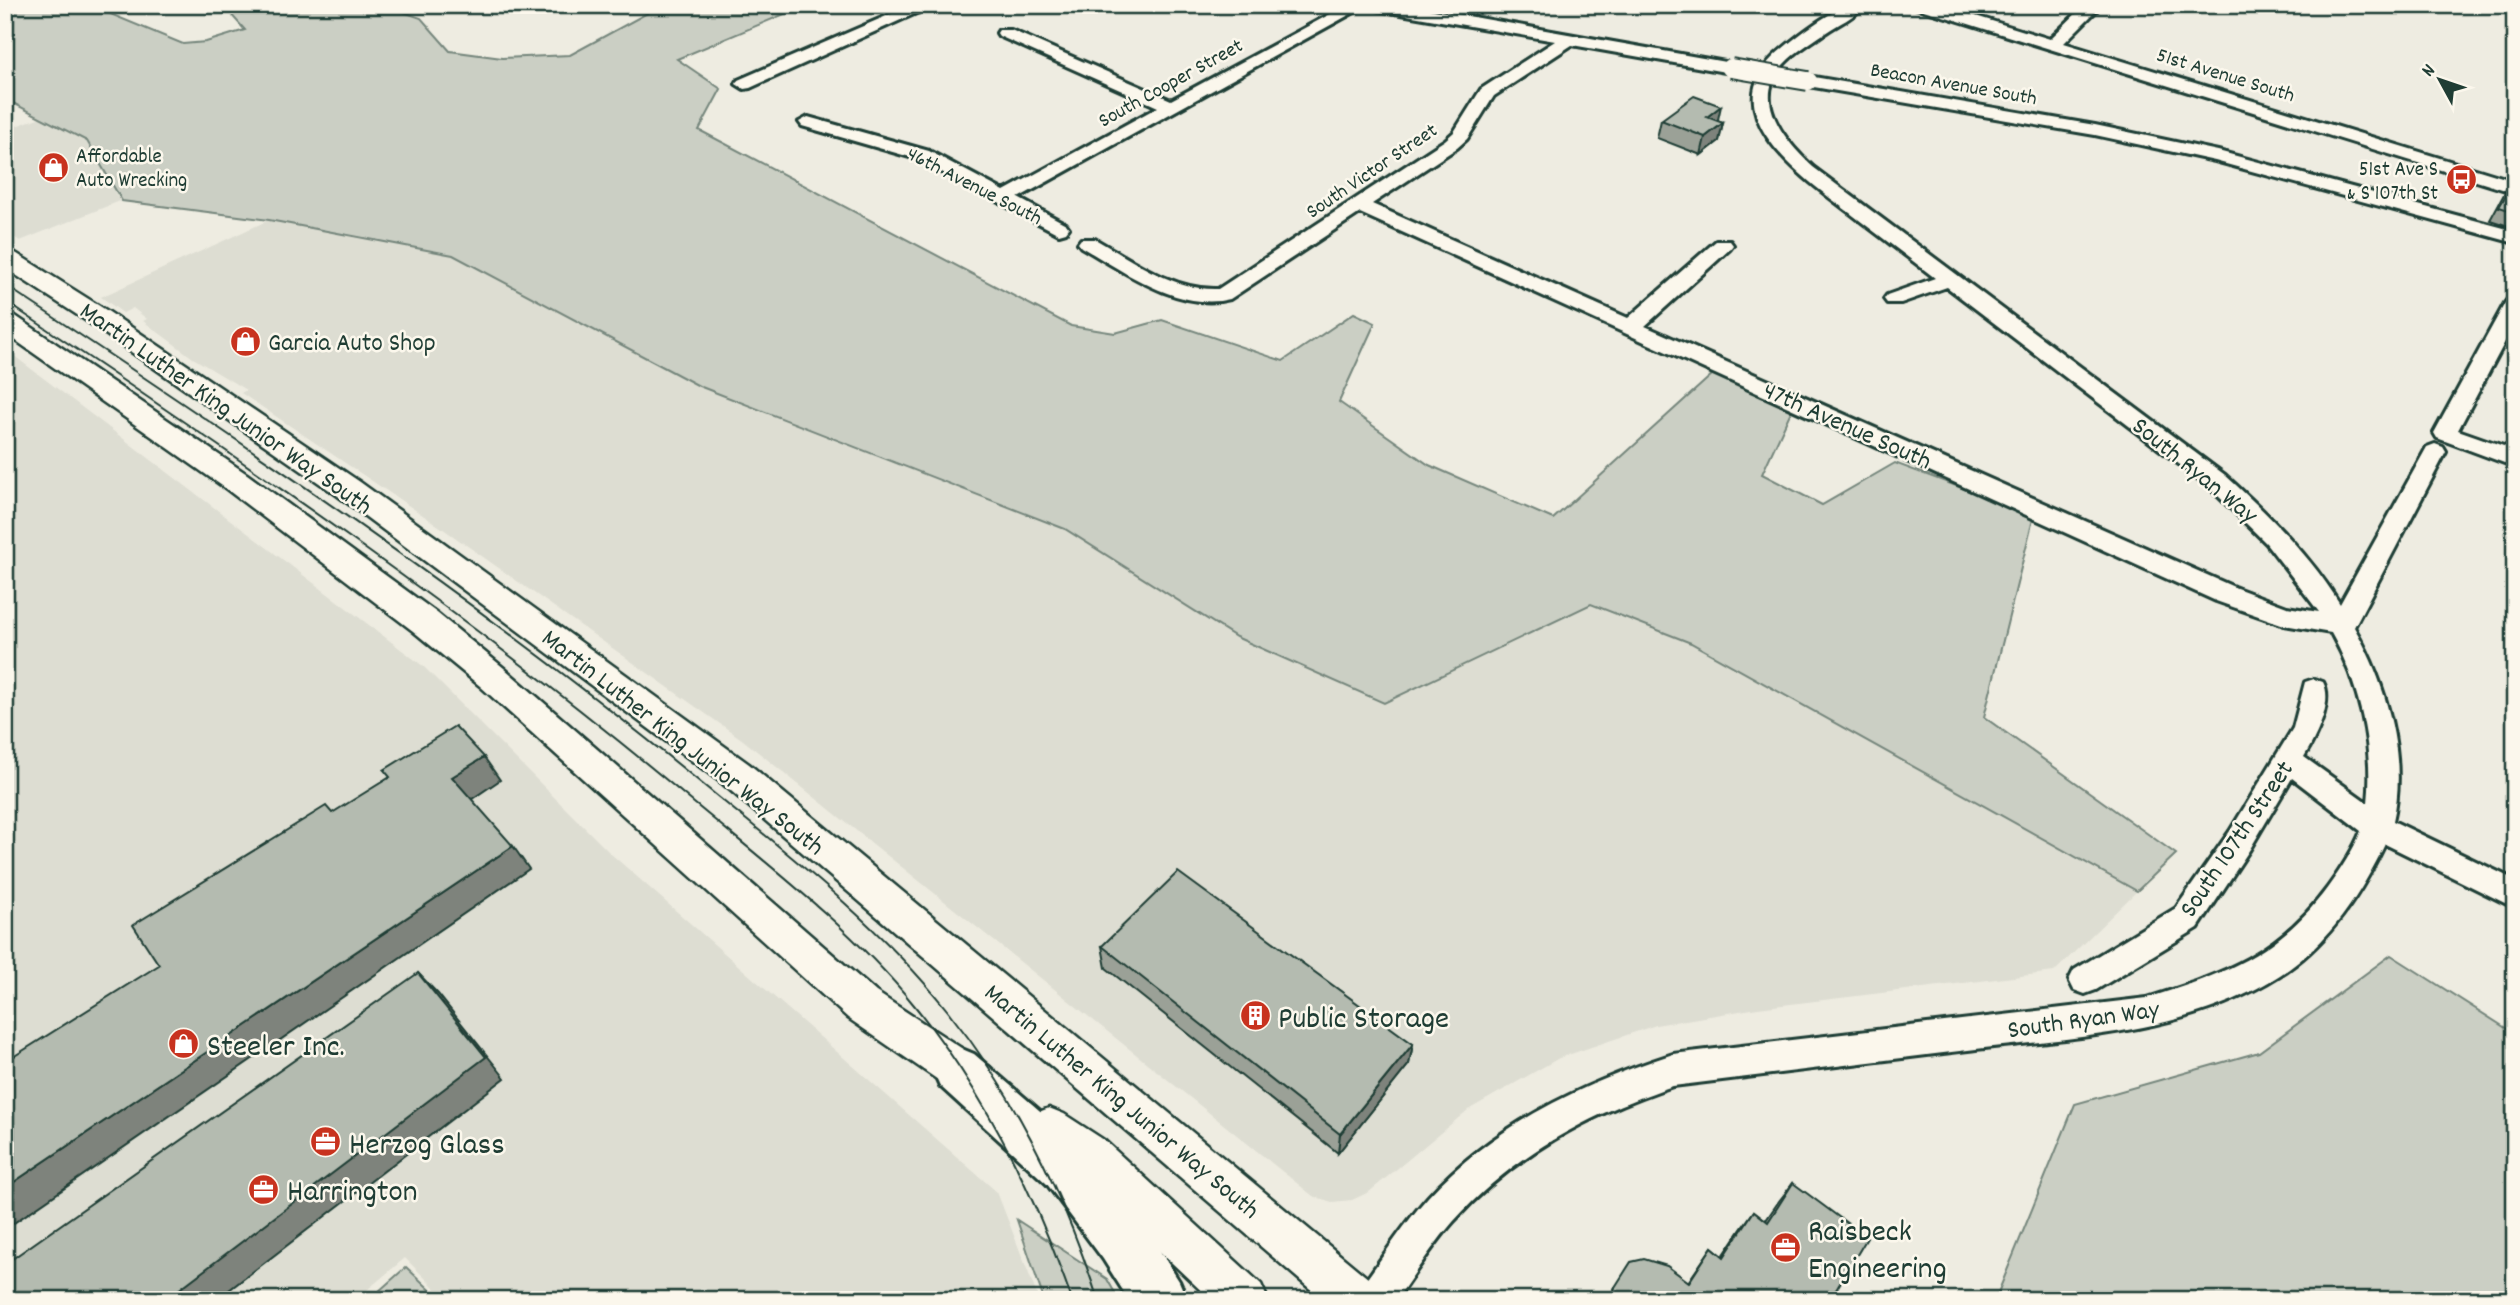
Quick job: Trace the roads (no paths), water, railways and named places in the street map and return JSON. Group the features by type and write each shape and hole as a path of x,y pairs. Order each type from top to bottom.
{"highway":[{"path":"957,1070 1065,1166 1122,1240 1160,1300"}],"main road":[{"name":"Martin Luther King Junior Way South","path":"5,257 97,316 349,489 736,774 1359,1300"},
{"path":"5,321 236,481 425,622 492,677 862,1005 1089,1155 1245,1300"}],"street":[{"path":"744,84 926,5"},
{"name":"South Cooper Street","path":"1004,198 1359,5"},
{"name":"Beacon Avenue South","path":"1378,5 2095,130 2218,156 2515,237"},
{"name":"South Ryan Way","path":"1374,1300 1440,1210 1486,1165 1577,1106 1621,1086 1674,1070 2147,1013 2201,996 2242,979 2283,956 2315,927 2361,863 2378,827 2384,778 2379,724 2367,679 2342,625 2301,566 2262,521 2217,481 1806,171 1783,148 1768,123 1763,100 1769,71 1780,60 1857,5"},
{"name":"51st Avenue South","path":"1923,5 2515,187"},
{"path":"2053,45 2094,5"},
{"path":"1005,33 1171,107"},
{"name":"South Victor Street","path":"1088,243 1161,283 1213,297 1223,295 1451,144 1461,135 1489,92 1571,38"},
{"name":"46th Avenue South","path":"808,122 923,155 1059,228"},
{"name":"47th Avenue South","path":"1360,206 2225,594 2284,616 2342,625"},
{"path":"1632,326 1723,245"},
{"path":"1894,299 1949,280"},
{"path":"2342,625 2515,303"},
{"path":"2440,443 2515,459"},
{"name":"South 107th Street","path":"2084,980 2187,918 2239,840 2306,730 2314,689"},
{"path":"2288,760 2378,827 2515,895"}],"tram line":[{"path":"5,285 269,462 443,584 695,778 859,916 890,946 947,1010 1017,1112 1054,1185 1098,1300"},
{"path":"5,301 356,542 528,669 780,874 837,924 914,1005 963,1073 1006,1146 1024,1183 1058,1260 1072,1300"}],"place":[{"name":"Affordable Auto Wrecking","path":"53,167"},
{"name":"51st Ave S & S 107th St","path":"2461,180"},
{"name":"Garcia Auto Shop","path":"245,341"},
{"name":"Public Storage","path":"1255,1016"},
{"name":"Steeler Inc.","path":"184,1044"},
{"name":"Herzog Glass","path":"326,1142"},
{"name":"Harrington","path":"264,1189"},
{"name":"Raisbeck Engineering","path":"1785,1247"}]}
